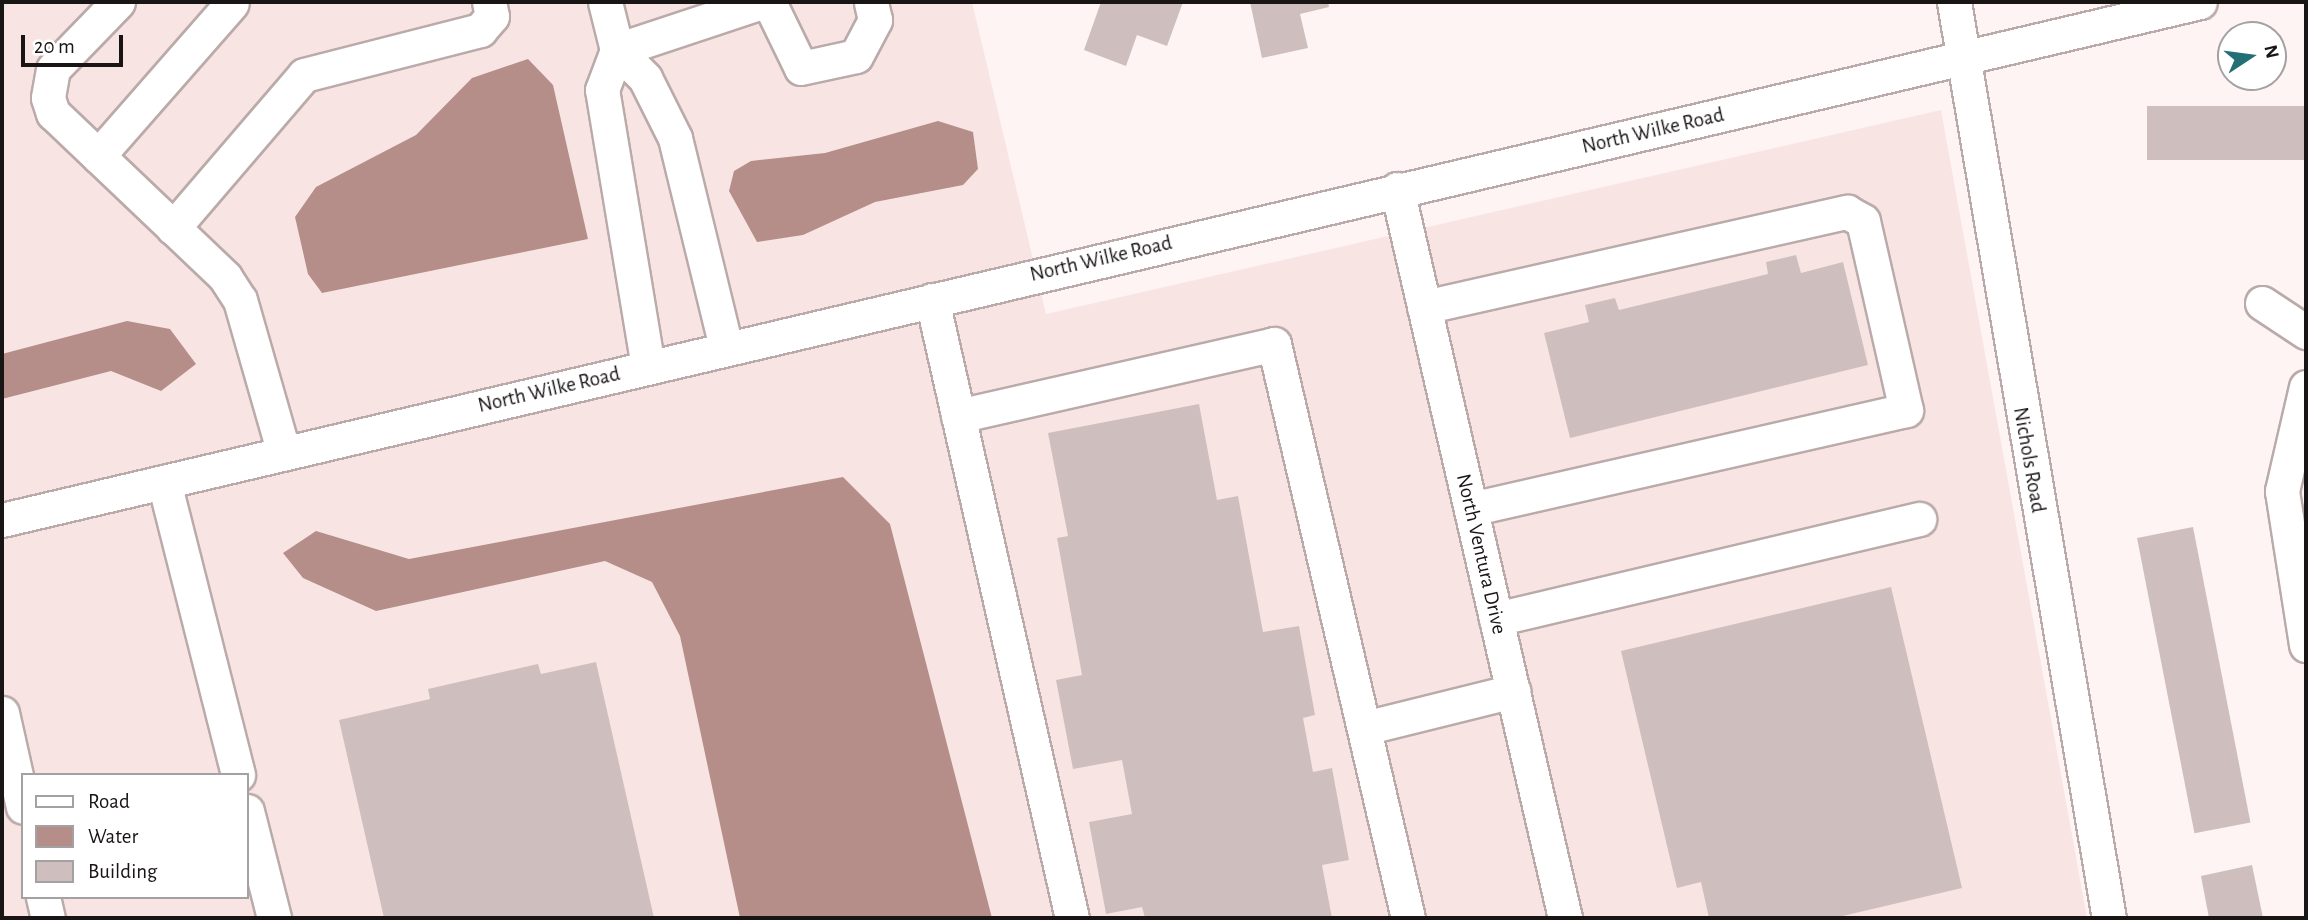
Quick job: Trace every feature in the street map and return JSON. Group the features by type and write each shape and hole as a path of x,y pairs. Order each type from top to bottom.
{"street":[{"path":"118,2 48,82 53,113 173,228 240,300 284,453"},
{"path":"98,156 232,2"},
{"path":"173,228 304,75 481,30 492,16 489,2"},
{"path":"605,2 617,50 645,78 675,138 726,348"},
{"path":"617,50 762,2"},
{"path":"769,2 801,68 856,56 875,20 871,2"},
{"name":"Nichols Road","path":"1954,2 2109,918"},
{"name":"North Wilke Road","path":"2,520 1397,189 1962,60 2200,2"},
{"path":"617,50 602,90 648,367"},
{"name":"North Ventura Drive","path":"1397,189 1565,918"},
{"path":"1424,307 1847,212 1863,221 1906,411 1471,509"},
{"path":"932,300 1072,918"},
{"path":"2262,303 2306,332"},
{"path":"958,416 1274,344 1408,918"},
{"path":"2306,387 2282,491 2306,645"},
{"path":"164,482 237,773"},
{"path":"1496,619 1919,519"},
{"path":"1364,729 1513,691"},
{"path":"2,713 21,798"},
{"path":"248,815 274,918"},
{"path":"43,899 48,918"}],"shaded area":[{"path":"2,2 972,2 1046,314 1941,110 2087,918 2,918"}],"water":[{"path":"528,59 553,85 588,239 322,293 308,274 295,217 316,187 416,135 472,78"},
{"path":"938,121 973,132 978,169 963,185 875,202 803,235 757,242 729,191 734,171 751,161 825,153"},
{"path":"127,321 170,329 196,364 161,391 111,371 2,399 2,354"},
{"path":"843,477 890,524 992,918 740,918 680,636 652,582 605,561 376,611 303,578 283,553 316,531 409,559"}],"building":[{"path":"1101,2 1183,2 1167,46 1137,35 1126,66 1084,50"},
{"path":"1250,2 1328,2 1329,7 1300,14 1308,48 1262,58"},
{"path":"2147,106 2306,106 2306,160 2147,160"},
{"path":"1796,255 1801,273 1843,262 1868,365 1570,438 1544,333 1589,322 1585,305 1615,298 1619,310 1768,274 1766,262"},
{"path":"1199,404 1217,500 1238,496 1263,632 1299,626 1315,715 1303,718 1313,772 1332,768 1349,860 1322,865 1332,918 1145,918 1142,907 1106,914 1089,822 1132,814 1122,760 1073,769 1056,680 1082,675 1057,538 1068,536 1048,433"},
{"path":"2193,527 2250,822 2194,833 2137,538"},
{"path":"1891,587 1962,888 1834,918 1709,918 1701,882 1677,888 1621,651"},
{"path":"596,662 654,918 384,918 339,720 430,699 428,689 538,664 541,674"},
{"path":"2252,865 2263,918 2209,918 2201,876"}]}
